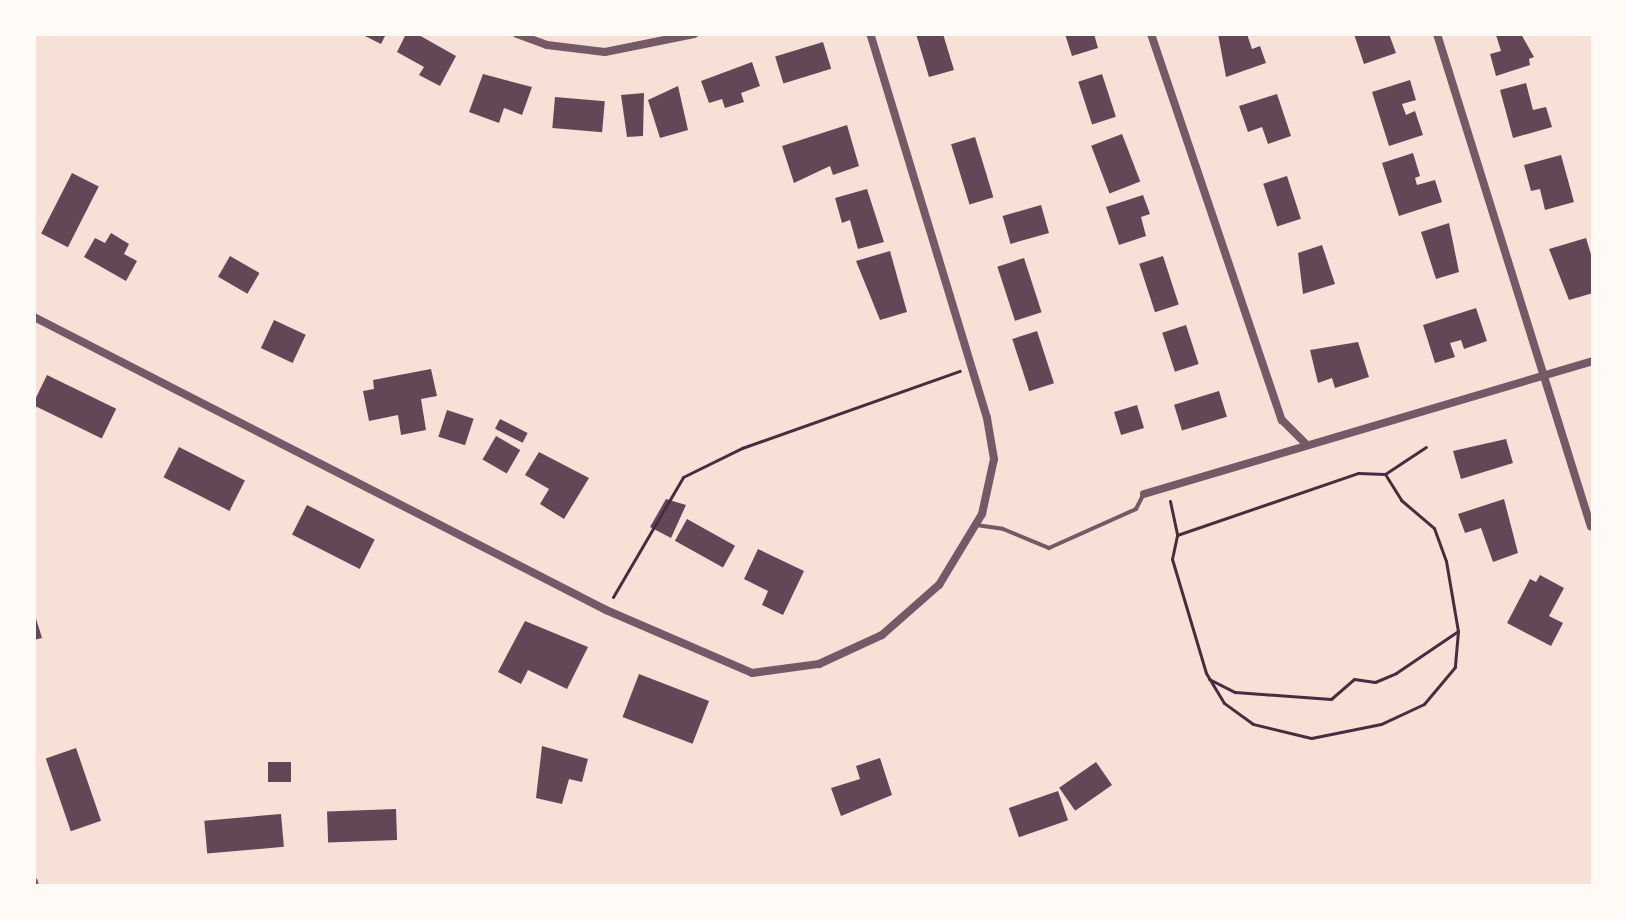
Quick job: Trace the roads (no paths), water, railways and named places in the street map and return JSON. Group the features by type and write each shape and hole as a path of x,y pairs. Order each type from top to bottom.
{"street":[{"path":"517,34 547,45 605,52 694,34"},
{"path":"34,317 606,610 752,673 783,670 849,653 904,618 939,585 976,525 994,459 972,367 870,34"},
{"path":"1151,34 1282,420 1307,445"},
{"path":"1437,34 1591,527"},
{"path":"1144,494 1593,361"}],"lane":[{"path":"976,525 1049,548 1136,509 1144,494"}]}
